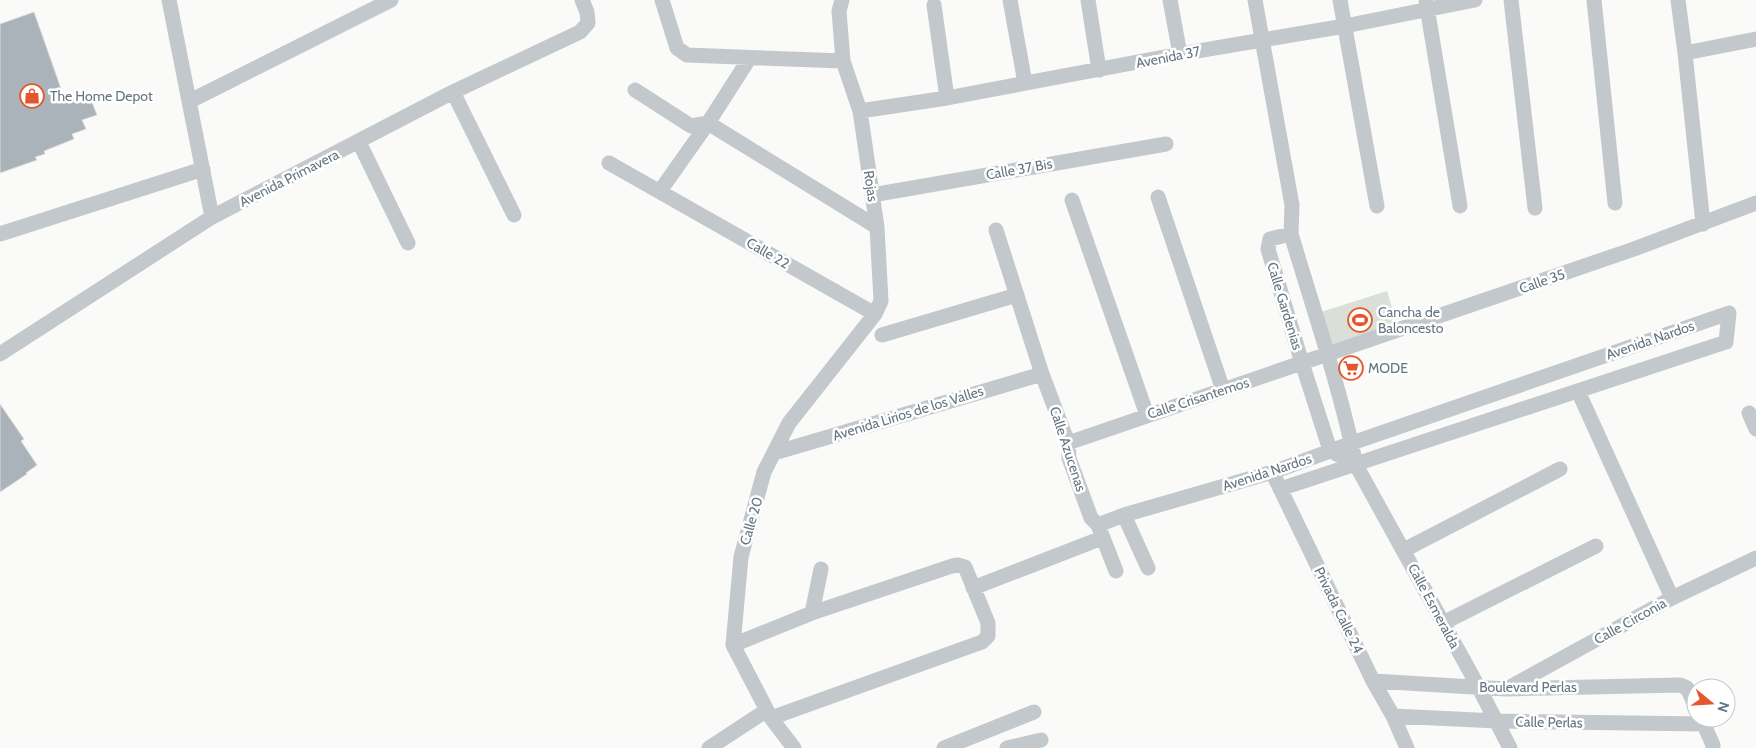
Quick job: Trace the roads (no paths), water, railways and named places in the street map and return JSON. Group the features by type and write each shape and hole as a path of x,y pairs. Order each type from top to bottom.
{"street":[{"path":"169,0 212,217"},
{"path":"190,101 391,0"},
{"name":"Avenida Primavera","path":"0,354 212,217 453,92 580,32 588,23 587,12 582,0"},
{"path":"662,0 677,48 687,55 749,59 842,61"},
{"name":"Rojas","path":"842,0 839,11 842,61 860,111 877,227 881,301 876,314"},
{"path":"1010,0 1025,83"},
{"path":"1088,0 1099,70"},
{"path":"1170,0 1180,54"},
{"path":"1255,0 1292,205 1291,234"},
{"path":"1340,0 1377,206"},
{"name":"Avenida 37","path":"860,111 947,98 1180,54 1345,26 1426,5 1475,0"},
{"path":"1511,0 1535,208"},
{"path":"1594,0 1615,203"},
{"path":"1678,0 1703,224"},
{"path":"934,5 947,98"},
{"path":"1426,5 1460,206"},
{"path":"1685,53 1756,39"},
{"path":"660,191 708,123 749,59"},
{"path":"635,90 691,126 708,123 877,227"},
{"path":"453,92 514,215"},
{"path":"359,142 408,243"},
{"name":"Calle 37 Bis","path":"872,195 1166,144"},
{"name":"Calle 22","path":"609,163 876,314"},
{"path":"0,234 202,169"},
{"path":"1158,197 1223,390"},
{"path":"1072,200 1147,415"},
{"name":"Calle 35","path":"1327,355 1634,249 1756,203"},
{"name":"Calle Azucenas","path":"996,230 1042,374 1068,443 1068,458 1091,518 1100,532 1116,571"},
{"name":"Calle Gardenias","path":"1330,450 1268,248 1270,239 1291,234 1352,443 1356,465"},
{"path":"882,335 1017,295"},
{"name":"Avenida Nardos","path":"973,588 1100,532 1124,515 1272,472 1330,450 1729,313 1726,342 1280,489"},
{"name":"Calle 20","path":"733,645 741,557 764,472 789,423 876,314"},
{"name":"Calle Crisantemos","path":"1068,443 1327,355"},
{"name":"Avenida Lirios de los Valles","path":"774,453 1042,374"},
{"path":"1578,391 1672,598"},
{"path":"1749,414 1756,429"},
{"path":"1330,450 1356,465"},
{"name":"Calle Esmeralda","path":"1356,465 1404,550 1510,748"},
{"path":"1404,550 1560,469"},
{"name":"Privada Calle 24","path":"1272,472 1407,748"},
{"path":"1124,515 1148,568"},
{"path":"1443,623 1596,546"},
{"name":"Calle Circonia","path":"1506,689 1672,598 1756,558"},
{"path":"709,748 769,714 982,642 988,636 988,623 965,567 958,565 812,614 733,645 769,714 794,748"},
{"path":"812,614 821,570"},
{"name":"Boulevard Perlas","path":"1373,681 1506,689 1686,687"},
{"path":"944,748 1034,712"},
{"name":"Calle Perlas","path":"1393,716 1497,721 1686,721"},
{"path":"1000,726 1007,748 1041,740"},
{"path":"1706,728 1713,748"}],"place":[{"name":"The Home Depot","path":"32,96"},
{"name":"Cancha de Baloncesto","path":"1360,320"},
{"name":"MODE","path":"1351,368"}]}
